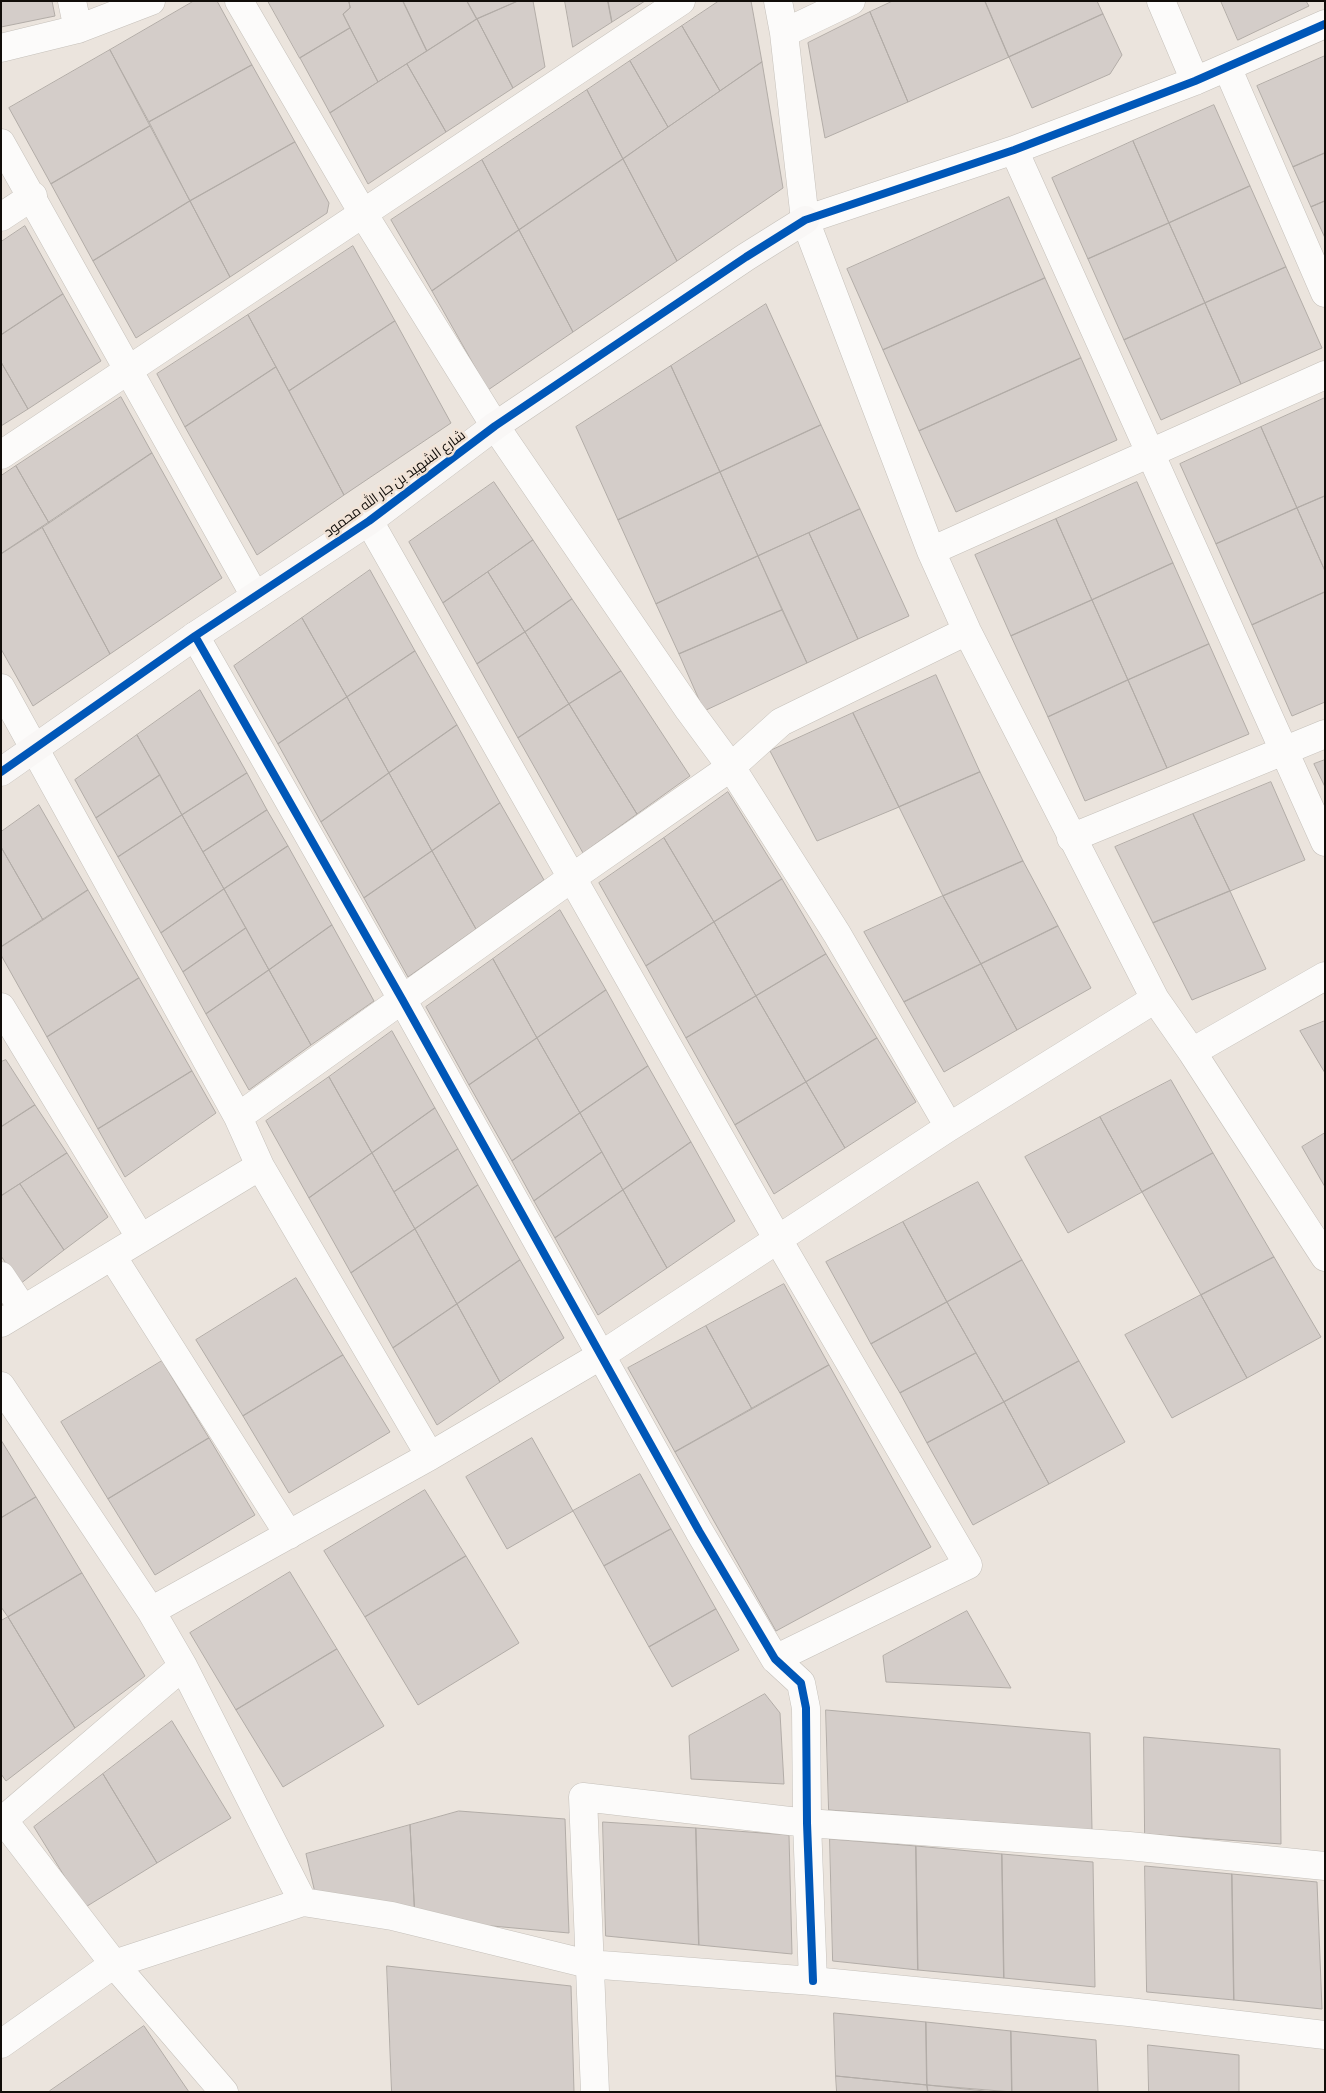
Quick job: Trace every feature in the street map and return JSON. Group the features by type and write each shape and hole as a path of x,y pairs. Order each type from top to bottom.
{"street":[{"path":"72,1 78,29"},
{"path":"1,48 78,29 151,1"},
{"path":"239,1 364,214 495,426 689,710 731,768 842,943 949,1127"},
{"path":"1,455 681,1"},
{"path":"778,1 784,33 805,220 931,551 968,631 1155,999 1192,1052 1325,1257"},
{"path":"784,33 851,1"},
{"path":"1161,1 1195,81"},
{"path":"805,220 1014,150 1195,81 1325,24"},
{"path":"1227,67 1325,293"},
{"path":"1,143 33,196 255,596"},
{"path":"1014,150 1325,842"},
{"path":"1,217 33,196"},
{"name":"شارع الشهيد بن جار الله محمود","path":"1,772 195,636 369,520 495,426 746,257 805,220"},
{"path":"931,551 1325,375"},
{"path":"369,520 777,1238 968,1565 775,1659"},
{"path":"238,1117 402,999 731,768 781,722 968,631"},
{"path":"195,636 402,999 699,1531 775,1659 801,1683 806,1708 807,1823 813,1981"},
{"path":"1,688 238,1117 260,1166 430,1456"},
{"path":"1072,838 1325,734"},
{"path":"1192,1052 1325,976"},
{"path":"151,1611 430,1456 600,1356 777,1238 949,1127 1155,999"},
{"path":"1,1007 140,1237"},
{"path":"1,1276 12,1316 260,1166"},
{"path":"112,1256 289,1535"},
{"path":"1,1386 151,1611 183,1666 303,1902"},
{"path":"183,1666 2,1818 114,1964 224,2092"},
{"path":"594,2092 583,1797 807,1823 1129,1846 1325,1866"},
{"path":"1,2044 114,1964 303,1902 392,1916 588,1964 813,1981 1129,2012 1325,2035"}],"building":[{"path":"1,1 52,1 55,16 1,27"},
{"path":"194,1 217,1 252,65 149,122 110,50"},
{"path":"268,1 349,1 350,8 343,14 350,28 300,58"},
{"path":"349,1 403,1 427,51 378,82 343,14 350,8"},
{"path":"403,1 467,1 477,19 427,51"},
{"path":"467,1 518,1 477,19"},
{"path":"518,1 533,1 545,67 513,88 477,19"},
{"path":"565,1 608,1 612,22 573,47"},
{"path":"608,1 645,1 612,22"},
{"path":"719,1 751,1 762,62 720,91 682,26"},
{"path":"893,1 985,1 1009,57 908,102 870,12"},
{"path":"985,1 1097,1 1103,14 1009,57"},
{"path":"1221,1 1306,1 1309,6 1238,40"},
{"path":"870,12 908,102 825,138 808,43"},
{"path":"1103,14 1122,55 1110,74 1032,108 1009,57"},
{"path":"477,19 513,88 446,132 407,64"},
{"path":"682,26 720,91 668,127 630,61"},
{"path":"350,28 378,82 330,113 300,58"},
{"path":"110,50 150,126 51,184 9,108"},
{"path":"1325,56 1325,153 1293,167 1257,86"},
{"path":"630,61 668,127 623,159 587,90"},
{"path":"762,62 783,188 677,261 623,159"},
{"path":"407,64 446,132 368,184 330,113"},
{"path":"252,65 295,142 190,201 149,122"},
{"path":"587,90 623,159 519,230 482,160"},
{"path":"1214,105 1250,186 1169,223 1133,141"},
{"path":"150,126 190,201 93,261 51,184"},
{"path":"1133,141 1169,223 1088,259 1052,178"},
{"path":"295,142 329,203 327,213 230,277 190,201"},
{"path":"1325,153 1325,201 1311,207 1293,167"},
{"path":"623,159 677,261 573,332 519,230"},
{"path":"482,160 519,230 432,291 391,220"},
{"path":"1250,186 1286,267 1205,303 1169,223"},
{"path":"1009,197 1045,278 883,350 847,269"},
{"path":"190,201 230,277 136,338 93,261"},
{"path":"1325,201 1325,238 1311,207"},
{"path":"1169,223 1205,303 1124,340 1088,259"},
{"path":"25,226 63,294 1,335 1,242"},
{"path":"519,230 573,332 488,390 432,291"},
{"path":"353,246 395,321 289,391 248,315"},
{"path":"1286,267 1322,348 1241,384 1205,303"},
{"path":"1045,278 1081,358 919,431 883,350"},
{"path":"63,294 101,361 28,409 1,362 1,335"},
{"path":"1205,303 1241,384 1161,420 1124,340"},
{"path":"766,304 821,425 720,472 671,366"},
{"path":"248,315 276,367 185,427 157,374"},
{"path":"395,321 451,423 344,495 289,391"},
{"path":"1081,358 1117,440 956,512 919,431"},
{"path":"1,362 28,409 1,426"},
{"path":"671,366 720,472 618,520 576,427"},
{"path":"276,367 344,495 257,555 185,427"},
{"path":"121,397 152,453 49,523 16,466"},
{"path":"1325,398 1325,496 1297,508 1261,427"},
{"path":"821,425 860,509 758,556 720,472"},
{"path":"1261,427 1297,508 1216,544 1180,464"},
{"path":"152,453 222,578 110,654 42,527"},
{"path":"16,466 49,523 1,554 1,476"},
{"path":"720,472 758,556 656,604 618,520"},
{"path":"494,482 533,540 443,603 409,542"},
{"path":"1137,482 1173,563 1092,600 1056,519"},
{"path":"1325,496 1325,571 1297,508"},
{"path":"1297,508 1325,571 1325,592 1252,625 1216,544"},
{"path":"860,509 909,616 858,639 809,533"},
{"path":"1056,519 1092,600 1011,636 975,555"},
{"path":"42,527 110,654 33,706 1,649 1,554"},
{"path":"809,533 858,639 807,663 758,556"},
{"path":"533,540 572,599 525,632 488,572"},
{"path":"758,556 782,610 679,654 656,604"},
{"path":"1173,563 1209,644 1128,680 1092,600"},
{"path":"370,570 415,651 347,697 302,618"},
{"path":"488,572 525,632 477,664 443,603"},
{"path":"1325,592 1325,702 1292,716 1252,625"},
{"path":"572,599 621,671 569,704 525,632"},
{"path":"1092,600 1128,680 1048,717 1011,636"},
{"path":"782,610 807,663 704,711 679,654"},
{"path":"302,618 347,697 278,744 234,666"},
{"path":"525,632 569,704 518,738 477,664"},
{"path":"1209,644 1249,734 1167,768 1128,680"},
{"path":"415,651 457,725 389,773 347,697"},
{"path":"621,671 690,776 637,814 569,704"},
{"path":"936,675 980,772 899,807 853,713"},
{"path":"1128,680 1167,768 1085,801 1048,717"},
{"path":"200,690 247,773 182,815 137,735"},
{"path":"347,697 389,773 321,822 278,744"},
{"path":"569,704 637,814 583,853 518,738"},
{"path":"853,713 899,807 817,841 770,751"},
{"path":"457,725 500,803 432,851 389,773"},
{"path":"137,735 160,775 96,818 75,780"},
{"path":"1325,760 1325,787 1314,764"},
{"path":"980,772 1023,861 943,896 899,807"},
{"path":"247,773 267,810 203,852 182,815"},
{"path":"389,773 432,851 364,898 321,822"},
{"path":"160,775 182,815 118,857 96,818"},
{"path":"1271,782 1305,860 1230,891 1193,814"},
{"path":"728,792 782,879 714,922 664,838"},
{"path":"500,803 544,880 476,929 432,851"},
{"path":"39,805 88,890 43,920 1,847 1,832"},
{"path":"267,810 288,846 224,889 203,852"},
{"path":"1193,814 1230,891 1153,923 1115,847"},
{"path":"182,815 224,889 161,933 118,857"},
{"path":"664,838 714,922 646,966 599,883"},
{"path":"288,846 332,925 269,970 224,889"},
{"path":"1,847 43,920 1,947"},
{"path":"432,851 476,929 408,977 364,898"},
{"path":"1023,861 1058,926 981,964 943,896"},
{"path":"782,879 826,954 756,996 714,922"},
{"path":"224,889 246,928 183,972 161,933"},
{"path":"88,890 139,978 47,1037 1,955 1,947"},
{"path":"1230,891 1266,969 1192,1000 1153,923"},
{"path":"943,896 981,964 904,1002 864,932"},
{"path":"560,910 606,990 537,1038 493,959"},
{"path":"714,922 756,996 686,1038 646,966"},
{"path":"332,925 374,1001 311,1045 269,970"},
{"path":"1058,926 1091,988 1017,1030 981,964"},
{"path":"246,928 269,970 206,1014 183,972"},
{"path":"826,954 877,1038 806,1082 756,996"},
{"path":"493,959 537,1038 469,1085 426,1007"},
{"path":"981,964 1017,1030 944,1072 904,1002"},
{"path":"269,970 311,1045 249,1090 206,1014"},
{"path":"139,978 192,1071 98,1129 47,1037"},
{"path":"606,990 648,1066 580,1113 537,1038"},
{"path":"756,996 806,1082 735,1125 686,1038"},
{"path":"1325,1021 1325,1073 1300,1031"},
{"path":"392,1031 435,1108 372,1153 329,1077"},
{"path":"537,1038 580,1113 512,1161 469,1085"},
{"path":"877,1038 916,1102 845,1148 806,1082"},
{"path":"6,1060 35,1105 1,1127 1,1062"},
{"path":"648,1066 691,1142 623,1190 580,1113"},
{"path":"192,1071 216,1113 125,1177 98,1129"},
{"path":"329,1077 372,1153 309,1198 266,1121"},
{"path":"1171,1080 1213,1153 1142,1192 1100,1117"},
{"path":"806,1082 845,1148 774,1194 735,1125"},
{"path":"35,1105 67,1153 1,1196 1,1127"},
{"path":"435,1108 458,1149 394,1192 372,1153"},
{"path":"580,1113 602,1152 534,1201 512,1161"},
{"path":"1100,1117 1142,1192 1068,1233 1025,1157"},
{"path":"1325,1133 1325,1187 1302,1147"},
{"path":"691,1142 735,1221 667,1268 623,1190"},
{"path":"458,1149 478,1185 415,1229 394,1192"},
{"path":"602,1152 623,1190 555,1238 534,1201"},
{"path":"67,1153 108,1217 64,1250 20,1184"},
{"path":"372,1153 415,1229 351,1273 309,1198"},
{"path":"1213,1153 1274,1257 1201,1295 1142,1192"},
{"path":"978,1182 1022,1260 947,1302 903,1222"},
{"path":"20,1184 64,1250 20,1284 1,1256 1,1196"},
{"path":"478,1185 520,1260 457,1304 415,1229"},
{"path":"623,1190 667,1268 598,1315 555,1238"},
{"path":"903,1222 947,1302 871,1344 826,1262"},
{"path":"415,1229 457,1304 393,1348 351,1273"},
{"path":"1274,1257 1321,1337 1247,1378 1201,1295"},
{"path":"520,1260 564,1338 500,1382 457,1304"},
{"path":"1022,1260 1079,1361 1004,1402 947,1302"},
{"path":"296,1278 343,1355 243,1416 196,1340"},
{"path":"784,1284 829,1365 752,1409 706,1326"},
{"path":"1201,1295 1247,1378 1172,1418 1125,1335"},
{"path":"947,1302 976,1353 900,1393 871,1344"},
{"path":"457,1304 500,1382 437,1425 393,1348"},
{"path":"706,1326 752,1409 675,1452 628,1368"},
{"path":"976,1353 1004,1402 927,1443 900,1393"},
{"path":"343,1355 390,1432 289,1493 243,1416"},
{"path":"162,1361 209,1438 108,1499 61,1422"},
{"path":"1079,1361 1125,1442 1049,1484 1004,1402"},
{"path":"829,1365 931,1547 776,1631 675,1452"},
{"path":"1004,1402 1049,1484 973,1525 927,1443"},
{"path":"209,1438 255,1515 155,1575 108,1499"},
{"path":"532,1438 573,1511 507,1549 466,1477"},
{"path":"1,1440 36,1497 1,1518"},
{"path":"640,1474 671,1529 604,1566 573,1511"},
{"path":"425,1490 466,1556 365,1617 324,1551"},
{"path":"36,1497 82,1573 8,1617 1,1607 1,1518"},
{"path":"671,1529 716,1609 649,1647 604,1566"},
{"path":"466,1556 519,1643 418,1705 365,1617"},
{"path":"290,1572 337,1649 236,1710 190,1633"},
{"path":"82,1573 145,1676 75,1728 8,1617"},
{"path":"716,1609 739,1650 672,1687 649,1647"},
{"path":"967,1611 1011,1688 886,1682 883,1656"},
{"path":"8,1617 75,1728 6,1781 1,1774 1,1621"},
{"path":"337,1649 384,1726 283,1787 236,1710"},
{"path":"765,1694 780,1713 784,1784 691,1779 689,1736"},
{"path":"826,1710 1090,1733 1092,1830 829,1810"},
{"path":"172,1721 231,1818 157,1863 103,1774"},
{"path":"1144,1737 1280,1749 1281,1844 1145,1834"},
{"path":"103,1774 157,1863 84,1908 34,1827"},
{"path":"459,1811 565,1819 569,1933 415,1919 410,1825"},
{"path":"603,1822 696,1828 699,1945 606,1936"},
{"path":"410,1825 415,1919 319,1910 306,1854"},
{"path":"696,1828 789,1835 792,1954 699,1945"},
{"path":"830,1839 916,1846 918,1970 833,1961"},
{"path":"916,1846 1002,1854 1004,1978 918,1970"},
{"path":"1002,1854 1093,1862 1095,1987 1004,1978"},
{"path":"1145,1866 1232,1874 1234,2000 1147,1992"},
{"path":"1232,1874 1317,1882 1322,2009 1234,2000"},
{"path":"387,1966 571,1986 574,2092 392,2092"},
{"path":"834,2013 926,2022 927,2085 836,2076"},
{"path":"926,2022 1011,2031 1012,2092 927,2085"},
{"path":"144,2026 189,2092 50,2091"},
{"path":"1011,2031 1096,2040 1098,2092 1012,2092"},
{"path":"1148,2045 1239,2055 1239,2092 1149,2092"},
{"path":"836,2076 927,2085 928,2092 837,2092"},
{"path":"927,2085 994,2092 928,2092"}],"cycle path":[{"path":"1,772 195,636 369,521 495,426 746,257 805,220 1014,150 1195,81 1325,24"},
{"path":"195,636 402,999 699,1531 775,1659 801,1683 806,1708 807,1823 813,1981"}]}
